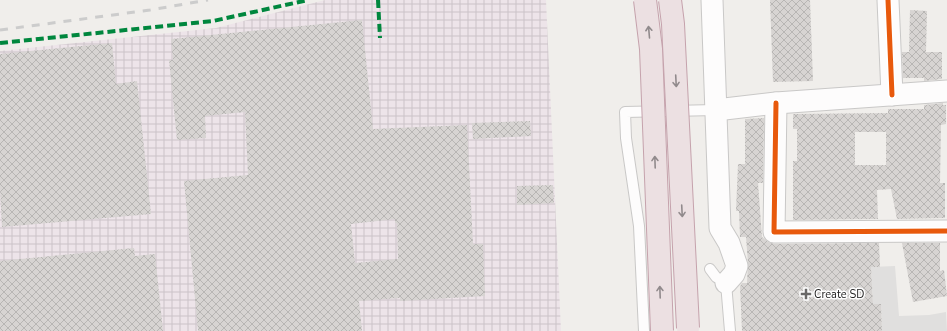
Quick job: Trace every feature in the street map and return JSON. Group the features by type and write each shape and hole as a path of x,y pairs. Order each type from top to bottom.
{"highway":[{"path":"645,0 651,49 662,331"},
{"path":"670,0 673,24 688,328"}],"street":[{"path":"712,0 720,228 729,243 737,266 734,274 726,283"},
{"path":"888,0 892,95"},
{"path":"716,110 776,103 947,92"},
{"path":"776,103 774,232 947,231"}],"lane":[{"path":"644,331 639,226 626,138 625,112 716,110"},
{"path":"710,269 716,277 726,283 730,331"}],"shaded area":[{"path":"325,0 546,0 561,331 0,331 0,51 216,28"},
{"path":"895,266 899,316 929,315 946,312 947,331 882,331 881,304 873,304 871,267"}],"building":[{"path":"770,0 810,0 813,81 773,82"},
{"path":"910,10 927,11 926,52 942,52 942,79 924,81 924,78 903,78 902,52 909,52"},
{"path":"362,20 373,129 467,125 473,244 483,244 485,296 400,301 400,298 359,301 362,331 198,331 184,181 248,175 245,112 205,116 206,138 177,140 169,60 173,60 171,39","holes":["395,219 395,223 397,223 398,259 355,263 351,224"]},
{"path":"112,43 116,84 137,81 151,214 2,227 0,189 0,54"},
{"path":"943,103 943,105 946,105 946,124 941,125 940,183 945,183 945,218 897,219 891,189 877,190 878,219 793,220 793,161 797,161 797,129 793,129 793,114 888,113 888,109 924,109 924,105","holes":["855,132 886,132 886,165 855,165"]},
{"path":"764,118 763,183 758,183 762,237 768,242 774,244 879,243 880,267 871,267 873,304 881,304 882,331 742,331 740,286 742,283 747,283 748,263 746,237 740,237 739,211 736,211 738,164 745,164 745,119"},
{"path":"530,121 531,136 473,139 472,123"},
{"path":"553,185 554,203 517,205 517,186"},
{"path":"902,243 940,243 940,271 944,270 947,296 913,302"},
{"path":"134,248 135,256 155,254 163,331 0,331 0,261"}],"railway":[{"path":"0,30 150,10 208,0"}],"marked path":[{"path":"0,43 213,21 308,0"},
{"path":"378,0 380,38"}],"cycle path":[{"path":"888,0 892,95"},
{"path":"776,103 774,232 947,231"}],"place":[{"name":"Create SD","path":"806,294"}]}
